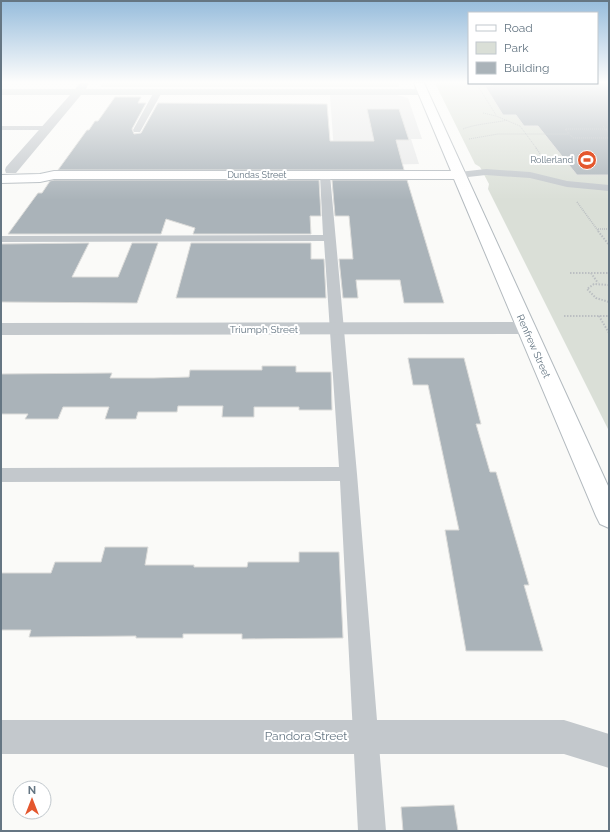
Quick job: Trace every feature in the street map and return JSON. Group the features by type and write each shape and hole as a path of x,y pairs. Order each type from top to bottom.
{"street":[{"path":"3,176 52,122"},
{"name":"Renfrew Street","path":"436,122 609,516"},
{"name":"Dundas Street","path":"3,176 40,178 54,175 459,175"},
{"name":"Triumph Street","path":"1,330 526,328"},
{"name":"Pandora Street","path":"1,737 564,737 609,751"}],"lane":[{"path":"137,130 142,122"},
{"path":"1,128 47,128"},
{"path":"459,175 486,172 530,175 567,184 609,188"},
{"path":"325,175 348,474 364,736 372,831"},
{"path":"1,239 329,238"},
{"path":"1,475 348,474"}],"path":[{"path":"463,128 472,125 486,125 501,122"},
{"path":"512,122 520,126 526,134"},
{"path":"603,126 609,133"},
{"path":"609,129 565,129 573,138 609,138"},
{"path":"469,139 498,134 569,134"},
{"path":"597,229 609,229"},
{"path":"570,273 609,273"},
{"path":"591,273 598,283"},
{"path":"609,285 598,283 588,286 588,292 599,300 609,302"},
{"path":"564,316 609,316"},
{"path":"599,316 609,334"}],"shaded area":[{"path":"332,122 416,122 422,139 411,139 419,164 335,166"}],"green space":[{"path":"454,122 609,122 609,431 488,189 489,184 480,167 475,164"}],"building":[{"path":"94,122 136,122 132,129 134,134 141,133 147,122 328,122 330,141 374,141 370,122 403,122 409,140 396,140 404,170 58,170 87,130 89,130"},
{"path":"521,122 609,122 609,175 577,175 538,126 524,126"},
{"path":"319,180 321,216 310,216 311,234 193,234 195,228 166,219 161,234 8,234 38,193 42,193 50,181"},
{"path":"332,180 407,180 444,303 404,303 400,280 356,280 358,298 343,298 339,259 353,259 349,216 335,216"},
{"path":"89,243 72,277 118,277 132,243 158,243 137,303 1,302 1,244"},
{"path":"191,243 311,243 311,259 324,259 326,298 176,298"},
{"path":"408,358 464,358 481,424 476,424 490,472 496,472 529,585 524,585 543,651 466,651 445,530 459,530 428,385 413,385"},
{"path":"262,366 296,366 296,372 331,372 332,410 299,410 299,407 254,407 254,417 222,417 223,406 178,406 177,412 138,412 136,419 105,419 109,407 63,407 58,419 25,419 28,414 1,414 1,374 112,373 110,378 189,377 190,370 262,370"},
{"path":"105,547 148,547 145,565 194,565 194,567 247,567 248,562 299,562 299,552 339,552 343,638 242,639 242,634 183,634 183,638 136,638 136,636 29,637 31,630 1,630 1,573 51,573 55,562 101,562"},
{"path":"454,805 458,831 403,831 401,807"}],"place":[{"name":"Rollerland","path":"587,160"}]}
